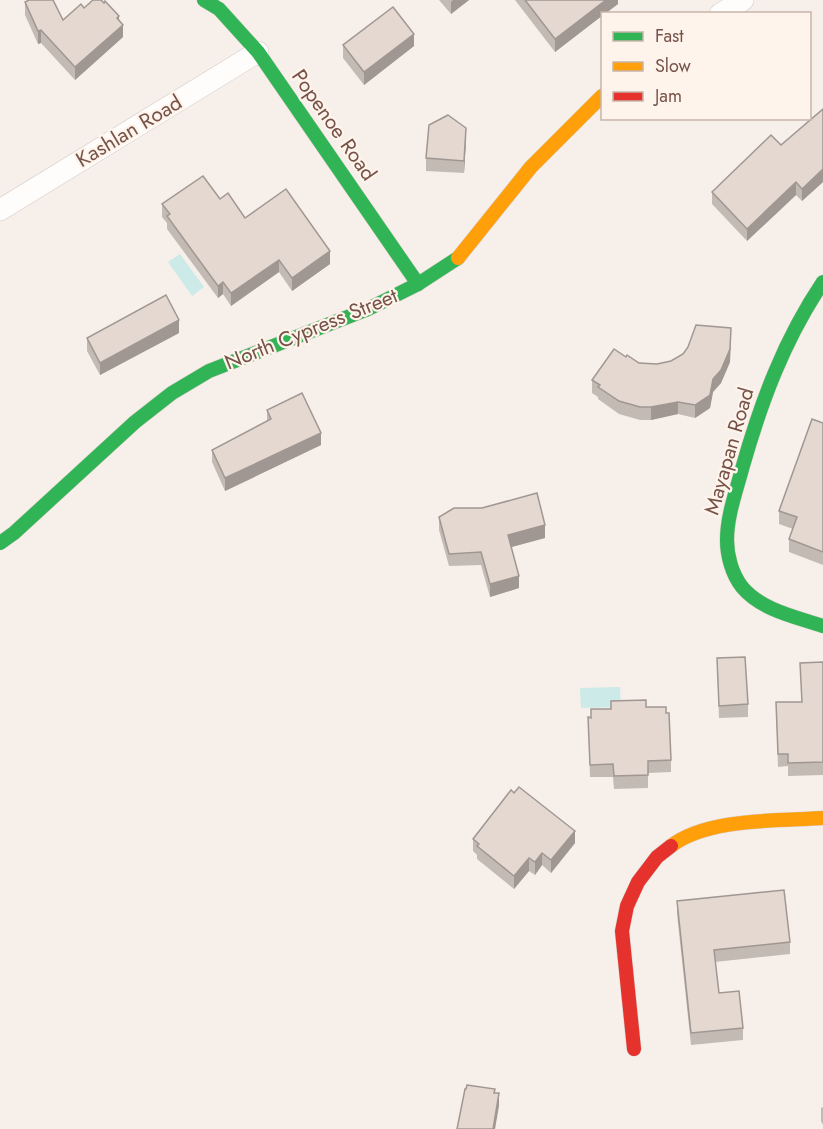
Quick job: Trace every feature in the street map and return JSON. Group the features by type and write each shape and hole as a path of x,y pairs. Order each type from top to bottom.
{"street":[{"name":"Popenoe Road","path":"204,0 219,9 258,52 418,284"},
{"path":"723,12 743,0"},
{"name":"Kashlan Road","path":"0,210 258,52"},
{"name":"North Cypress Street","path":"0,543 14,533 135,422 172,393 209,371 368,309 418,284 455,261 531,167 601,98"},
{"name":"Mayapan Road","path":"823,282 797,322 781,354 754,424 730,513 727,541 730,565 743,588 762,604 823,626"},
{"path":"633,1049 622,931 627,906 638,882 657,857 684,836 724,826 823,818"}],"water":[{"path":"180,254 204,287 192,296 168,262"},
{"path":"620,687 621,707 581,708 580,688"}],"building":[{"path":"53,0 63,20 81,4 84,8 93,0 101,0 104,3 105,1 119,16 117,18 123,25 75,67 41,30 38,31 25,2"},
{"path":"525,0 606,0 555,39"},
{"path":"393,7 414,34 364,72 343,45"},
{"path":"823,109 823,169 802,189 796,182 747,229 712,192 771,135 781,145"},
{"path":"448,115 466,128 464,161 426,158 429,125"},
{"path":"203,176 220,199 228,193 245,218 286,189 330,251 292,278 279,260 231,293 223,282 218,286 167,216 170,214 162,204"},
{"path":"166,295 179,320 100,363 87,338"},
{"path":"696,325 731,328 730,349 721,370 713,379 710,395 695,405 678,402 640,407 619,401 598,387 600,385 592,380 614,349 639,363 657,364 671,361 683,354 688,347"},
{"path":"302,393 321,433 225,478 212,450 271,419 267,410"},
{"path":"812,419 823,423 823,552 789,539 797,517 779,511"},
{"path":"537,493 545,525 508,535 519,576 490,584 481,552 449,554 439,517 454,508 482,508"},
{"path":"745,657 748,704 719,706 717,658"},
{"path":"823,662 823,762 788,763 788,754 778,754 776,702 802,702 800,663"},
{"path":"646,700 646,707 666,707 666,713 669,713 671,760 648,761 648,775 614,776 613,764 590,765 588,717 591,718 591,709 611,709 611,701"},
{"path":"519,787 575,831 551,860 542,853 535,862 529,858 514,876 477,846 479,844 473,839 511,790 514,793"},
{"path":"784,890 790,942 714,950 719,993 739,991 743,1028 691,1033 677,901"},
{"path":"467,1085 495,1089 494,1093 499,1093 493,1129 457,1129"}],"traffic: fast":[{"path":"204,0 219,9 258,52 418,284"},
{"path":"0,543 14,533 135,422 172,393 209,371 368,309 418,284 458,258"},
{"path":"823,282 785,349 766,396 749,444 735,495 728,522 727,540 733,571 738,582 750,595 780,612 823,626"}],"traffic: slow":[{"path":"458,258 531,167 601,97"},
{"path":"671,846 704,830 723,826 823,818"}],"traffic: jam":[{"path":"634,1049 622,931 627,906 638,882 657,857 671,846"}]}
